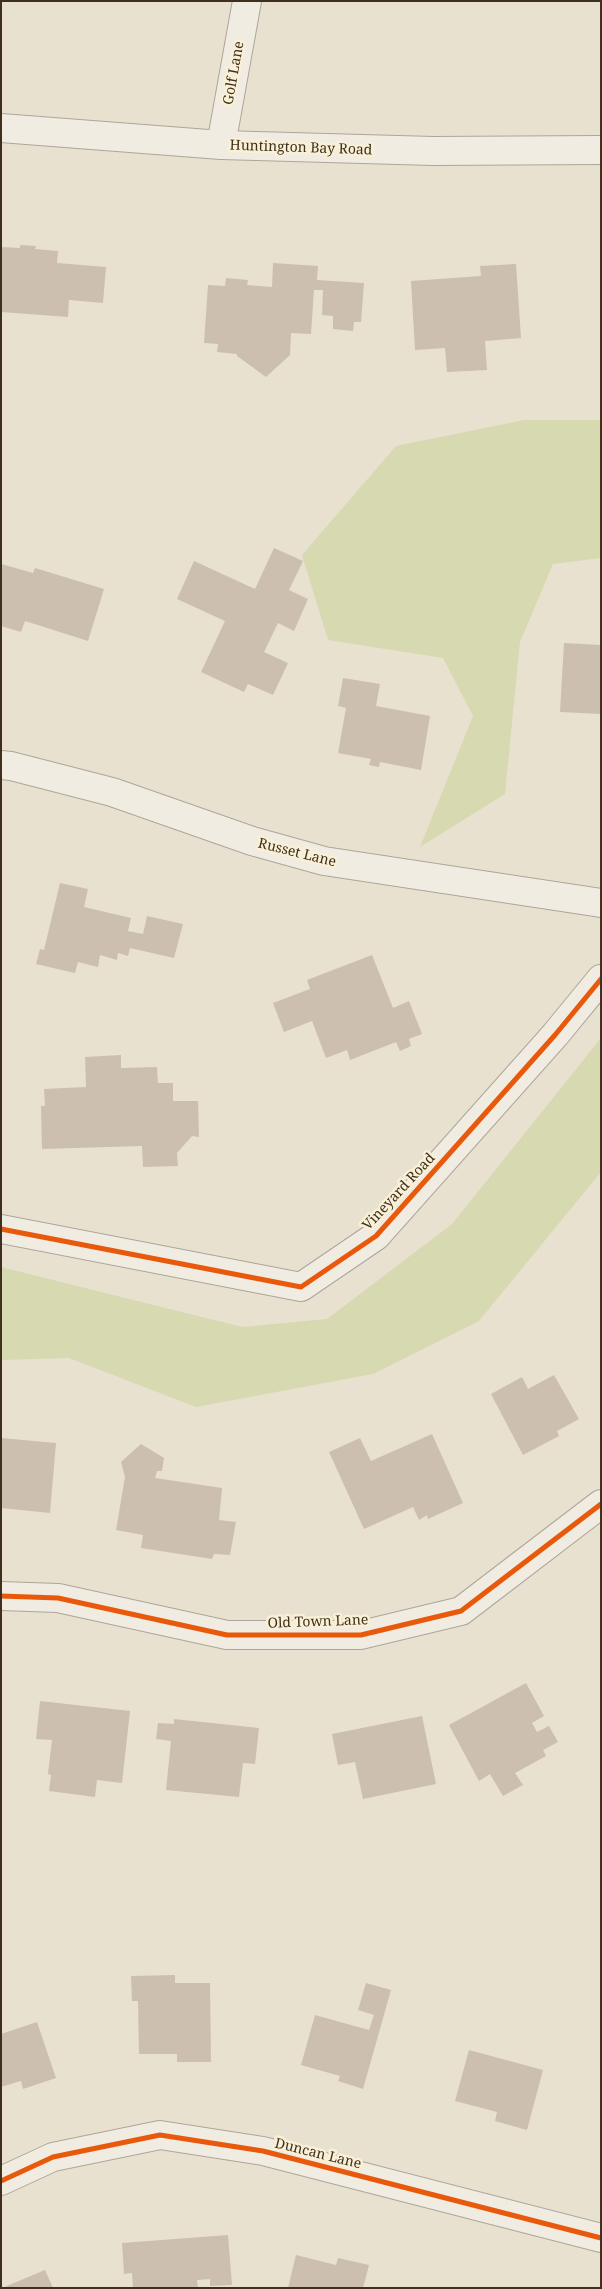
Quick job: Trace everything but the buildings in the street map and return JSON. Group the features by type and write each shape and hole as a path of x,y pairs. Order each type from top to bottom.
{"street":[{"name":"Golf Lane","path":"221,145 247,1"},
{"name":"Huntington Bay Road","path":"1,128 221,145 433,151 601,150"},
{"name":"Russet Lane","path":"1,765 112,792 252,841 324,862 601,903"},
{"name":"Vineyard Road","path":"1,1229 301,1287 376,1236 555,1035 601,979"},
{"name":"Old Town Lane","path":"1,1596 58,1598 227,1635 361,1635 461,1611 601,1504"},
{"name":"Duncan Lane","path":"1,2181 53,2157 160,2135 262,2152 601,2238"}],"green space":[{"path":"524,420 601,420 601,558 553,564 520,642 505,794 420,847 473,716 443,658 328,640 302,555 396,446"},
{"path":"601,1038 601,1172 479,1321 373,1374 196,1407 69,1358 1,1360 1,1267 242,1327 327,1319 452,1224"}],"cycle path":[{"path":"1,1229 301,1287 376,1236 555,1035 601,979"},
{"path":"1,1596 58,1598 227,1635 361,1635 461,1611 601,1504"},
{"path":"1,2181 53,2157 160,2135 263,2151 601,2238"}]}
